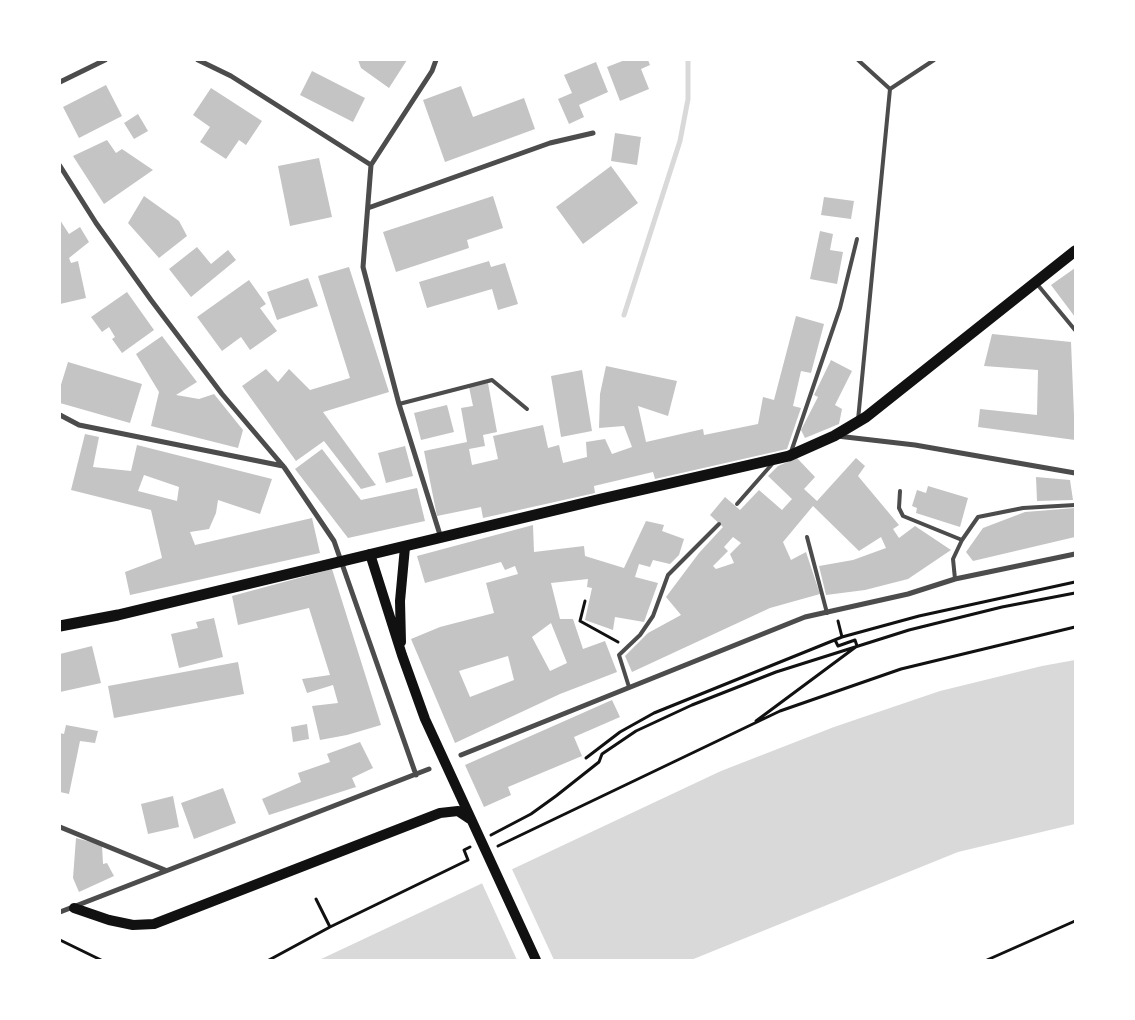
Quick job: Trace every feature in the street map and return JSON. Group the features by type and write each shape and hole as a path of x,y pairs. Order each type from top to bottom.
{"main road":[{"path":"60,626 118,615 600,499 775,461 789,456 834,436 858,422 1075,251"},
{"path":"402,655 400,601 405,546"},
{"path":"370,554 402,655 425,719 536,960"},
{"path":"74,908 125,923 154,924 446,812 458,811 473,821"}],"street":[{"path":"60,82 105,60"},
{"path":"198,60 230,76 371,165"},
{"path":"436,60 432,72 371,165 363,267 399,404 441,538"},
{"path":"368,208 550,143 592,133"},
{"path":"60,166 96,223 151,300 222,394 284,467 334,541 416,775"},
{"path":"60,414 80,425 284,467"},
{"path":"834,436 915,445 1075,472"},
{"path":"461,755 805,617 908,594 955,579 1075,554"},
{"path":"60,912 429,769"},
{"path":"60,827 165,870"}],"lane":[{"path":"858,60 890,90"},
{"path":"890,90 934,60"},
{"path":"858,422 890,90"},
{"path":"789,456 840,308 857,239"},
{"path":"1035,282 1075,330"},
{"path":"399,404 492,380 527,409"},
{"path":"737,504 775,461"},
{"path":"900,491 899,508 903,516 962,540"},
{"path":"955,579 953,559 962,540 978,517 1023,508 1075,505"},
{"path":"629,687 619,655 640,635 653,616 668,575 719,524"},
{"path":"807,537 827,613"}],"path":[{"path":"586,758 620,732 654,713 842,637 919,616 1075,582"},
{"path":"490,836 531,814 598,762 602,754 636,731 692,705 776,672 909,630 983,611 1075,593"},
{"path":"585,601 580,621 627,647"},
{"path":"836,611 842,637"},
{"path":"495,847 780,712 902,669 1075,627"},
{"path":"835,640 838,646 855,640 857,646"},
{"path":"750,726 857,646"},
{"path":"468,860 464,850 473,845"},
{"path":"269,960 330,927 477,856"},
{"path":"316,899 330,927"},
{"path":"987,960 1075,921"},
{"path":"60,940 101,960"}],"shaded area":[{"path":"1075,660 1075,824 958,852 691,960 319,960 721,771 834,727 940,691 1042,666"}],"pier":[{"path":"511,867 554,960 517,960 481,881"}],"building":[{"path":"358,60 407,60 389,88 361,68"},
{"path":"625,60 648,60 650,65 641,69 649,89 620,101 607,67"},
{"path":"596,62 608,92 579,105 584,117 569,124 558,99 572,93 564,75"},
{"path":"312,71 365,98 353,122 300,95"},
{"path":"106,85 122,116 79,138 63,107"},
{"path":"461,86 473,117 524,98 535,129 445,162 423,100"},
{"path":"211,88 262,121 246,145 239,140 226,159 200,142 210,127 193,115"},
{"path":"138,114 148,131 134,139 124,123"},
{"path":"615,133 641,137 637,165 611,161"},
{"path":"107,140 116,153 122,149 153,170 104,204 73,156"},
{"path":"319,158 332,217 290,226 278,166"},
{"path":"611,166 638,203 583,244 556,207"},
{"path":"144,196 179,221 187,236 159,258 128,223"},
{"path":"493,196 503,228 467,240 469,248 396,272 383,232"},
{"path":"824,197 854,201 851,219 821,215"},
{"path":"60,220 69,234 80,227 89,242 69,258 71,263 78,261 86,298 60,304"},
{"path":"820,231 833,234 830,250 843,252 837,284 810,279"},
{"path":"197,247 211,264 228,250 236,260 191,297 169,269"},
{"path":"489,261 491,267 505,263 518,304 498,310 492,289 427,308 419,282"},
{"path":"349,267 389,392 323,412 376,485 361,489 324,441 296,461 242,386 266,369 278,382 289,369 310,390 350,378 318,276"},
{"path":"1075,268 1075,317 1051,285"},
{"path":"308,278 318,306 277,320 267,292"},
{"path":"249,280 266,304 260,308 277,331 250,350 241,337 222,351 197,317"},
{"path":"127,292 154,330 122,353 112,339 115,337 109,327 102,332 91,317"},
{"path":"796,316 824,324 811,373 801,371 793,406 801,408 787,449 655,479 653,472 594,486 595,493 483,518 481,507 437,516 424,451 467,442 461,408 473,406 469,387 488,383 497,432 483,435 485,446 469,449 472,465 498,459 493,436 543,425 548,448 559,445 563,463 587,457 586,442 605,439 612,454 632,447 624,426 599,428 600,394 606,366 677,381 668,416 638,406 646,442 703,429 704,435 758,424 763,397 774,400"},
{"path":"992,334 1071,342 1075,440 978,427 980,409 1037,415 1038,370 984,366"},
{"path":"162,336 197,382 176,395 199,399 214,394 243,430 238,448 151,426 159,392 136,354"},
{"path":"831,360 852,371 835,405 842,409 839,424 805,438 801,430 818,397 814,395"},
{"path":"68,362 142,384 130,423 60,403 60,388"},
{"path":"582,370 592,431 561,437 551,376"},
{"path":"447,405 454,432 421,440 414,413"},
{"path":"85,434 99,437 93,467 131,471 137,445 272,479 260,514 218,500 216,513 209,529 190,532 195,545 312,518 320,553 130,595 125,572 162,558 151,510 71,490","holes":["144,475 179,487 177,501 138,491"]},
{"path":"405,446 413,476 386,483 378,453"},
{"path":"322,449 361,500 417,488 425,521 348,538 295,469"},
{"path":"797,458 815,477 804,489 817,501 856,458 865,466 858,476 899,525 893,529 899,538 915,526 951,550 908,579 865,590 826,595 819,566 853,560 886,548 881,537 859,551 813,506 783,542 791,560 806,552 820,594 770,608 632,672 625,656 648,633 681,615 666,597 699,553 723,527 710,515 725,497 740,510 759,490 782,510 792,499 768,476 778,466","holes":["733,537 741,543 730,554 734,563 716,569 713,566 728,551 724,547"]},
{"path":"1036,477 1070,480 1073,500 1037,501"},
{"path":"928,486 968,498 960,527 916,513 917,508 912,506 917,490 926,493"},
{"path":"1075,508 1075,537 973,561 966,552 983,528 1025,512"},
{"path":"646,521 664,525 662,531 684,539 679,555 670,564 653,560 650,567 639,564 635,577 658,583 644,622 615,617 613,630 585,620 592,588 587,587 588,579 551,583 560,619 573,619 583,649 605,641 617,672 560,694 455,743 411,639 440,627 494,613 486,583 518,574 515,566 505,570 501,562 425,583 417,556 533,525 534,552 584,546 585,556 624,568","holes":["551,623 567,663 550,671 532,637","508,656 514,680 470,697 459,671"]},
{"path":"332,569 381,725 347,735 320,740 312,706 338,703 333,685 307,693 302,679 330,675 309,608 238,625 232,596"},
{"path":"214,618 223,657 179,668 171,634 198,628 196,622"},
{"path":"92,646 101,683 60,692 60,654"},
{"path":"238,662 244,694 114,718 108,686"},
{"path":"612,700 620,717 574,737 582,756 508,787 511,795 484,807 465,765"},
{"path":"307,724 309,739 293,742 291,727"},
{"path":"66,725 98,731 95,743 80,741 69,794 60,792 60,733 64,734"},
{"path":"360,742 373,768 352,778 356,787 269,815 262,799 301,782 298,773 330,762 327,754"},
{"path":"223,788 236,823 194,839 181,803"},
{"path":"173,796 179,827 148,834 141,804"},
{"path":"76,838 102,845 103,864 107,863 114,876 79,892 73,878"}],"waterway":[{"path":"624,315 680,141 688,99 688,60"}]}
